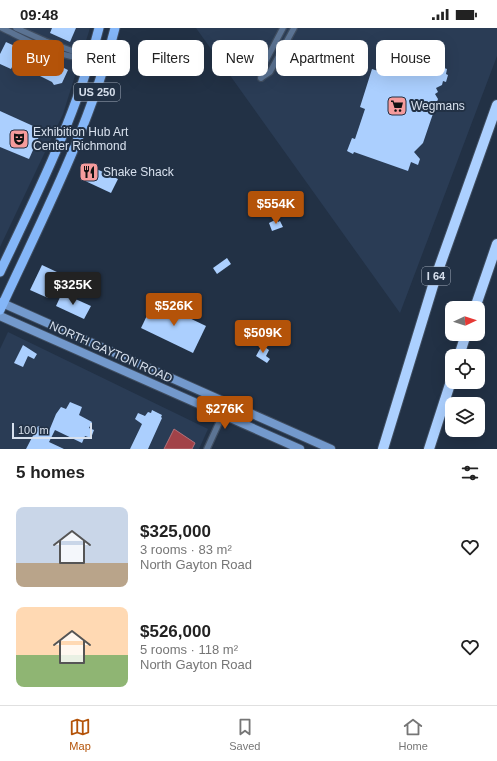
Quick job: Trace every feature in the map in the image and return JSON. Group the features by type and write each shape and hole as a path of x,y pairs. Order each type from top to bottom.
{"highway":[{"name":"I 64","path":"383,449 435,279 497,106"},
{"path":"477,301 497,244"},
{"path":"429,449 448,389"}],"main road":[{"name":"US 250","path":"96,40 99,28"},
{"name":"US 250","path":"112,40 115,28"},
{"name":"US 250","path":"0,272 64,134 85,76"},
{"name":"US 250","path":"1,305 86,121 102,76"},
{"name":"NORTH GAYTON ROAD","path":"1,305 331,449"},
{"name":"NORTH GAYTON ROAD","path":"0,316 300,449"}],"street":[{"path":"2,28 37,45 72,57"},
{"path":"16,28 72,50"},
{"path":"283,28 263,66 261,78 270,72 294,28"},
{"path":"207,449 228,404"}],"shaded area":[{"path":"0,28 90,28 86,40 72,40 72,76 75,76 63,114 0,247"},
{"path":"196,28 497,28 497,56 400,313 230,76 268,76 268,40 212,40 212,50"},
{"path":"8,332 208,429 199,449 0,449 0,349"},
{"path":"174,429 195,443 192,449 164,449"}],"building":[{"path":"52,28 76,28 70,42 50,33"},
{"path":"6,42 12,45 11,69 0,64 0,54"},
{"path":"64,68 68,70 62,83 54,85 52,82 40,76 64,76"},
{"name":"Wegmans","path":"445,68 447,69 446,74 448,75 446,82 443,81 442,85 436,88 438,92 435,94 438,99 423,143 414,152 420,159 418,165 411,162 408,171 354,152 353,154 347,151 352,138 355,139 365,109 360,107 372,69 376,70 376,76 445,76"},
{"name":"Exhibition Hub Art Center Richmond","path":"0,111 42,130 29,159 0,147"},
{"path":"88,165 118,179 111,193 81,179"},
{"path":"277,219 283,227 272,231 269,223"},
{"path":"227,258 231,264 217,274 213,268"},
{"path":"42,265 59,273 48,298 30,290"},
{"path":"62,293 91,306 84,319 56,306"},
{"path":"154,301 206,326 193,353 141,328"},
{"path":"23,345 37,354 34,359 28,356 23,367 14,363"},
{"path":"262,345 269,350 266,356 270,359 267,363 256,356"},
{"path":"70,402 82,407 79,415 92,422 89,428 94,430 91,438 85,436 82,443 55,430 49,442 64,449 26,449 38,426 49,431 56,414 61,407 66,409"},
{"path":"152,410 162,415 162,418 148,449 130,449 142,424 135,419 138,413 145,416 148,412 151,413"}],"place":[{"name":"Wegmans","path":"397,106"},
{"name":"Exhibition Hub Art Center Richmond","path":"19,139"},
{"name":"Shake Shack","path":"89,172"}]}
